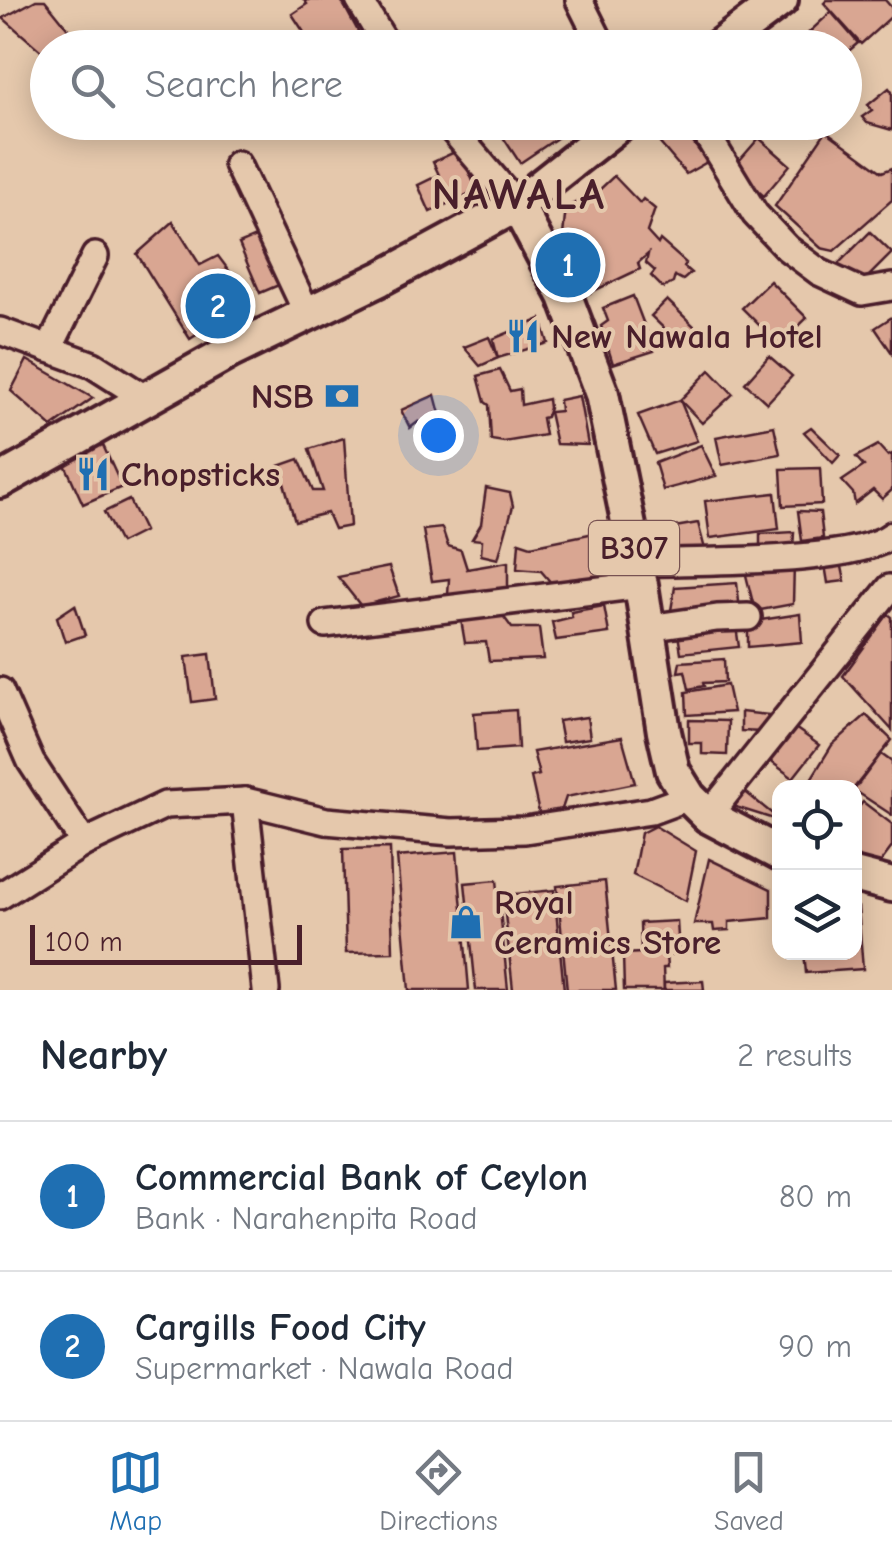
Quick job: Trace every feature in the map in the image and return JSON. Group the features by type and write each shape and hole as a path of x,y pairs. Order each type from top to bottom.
{"main road":[{"path":"741,30 780,0"},
{"path":"0,481 145,398 517,205 599,140"},
{"name":"B307","path":"517,205 564,296 602,394 639,574 669,751 674,770 698,806"},
{"path":"698,806 772,849"},
{"path":"862,877 892,885"}],"street":[{"path":"359,0 377,30"},
{"path":"578,0 593,30"},
{"path":"461,140 517,205"},
{"path":"710,140 755,214 787,248 819,272 862,292 892,287"},
{"path":"236,164 308,315"},
{"path":"49,348 95,256"},
{"path":"0,331 93,364 145,398"},
{"path":"324,624 639,574 842,554 892,535"},
{"path":"0,896 84,844 166,805 245,800 326,822 452,832 543,827 698,806 890,588"},
{"path":"648,628 717,618 748,618"},
{"path":"0,691 31,762 84,844"},
{"path":"245,800 266,990"}],"building":[{"path":"36,0 45,0 69,30 30,30 30,41 3,18"},
{"path":"304,0 341,0 357,30 302,30 292,14 307,4"},
{"path":"885,0 892,8 892,16 862,43 862,30 848,30 824,3"},
{"path":"831,12 847,30 812,30"},
{"path":"889,88 892,130 867,123 862,117 872,110 868,105"},
{"path":"505,140 554,140 520,163"},
{"path":"691,140 707,162 686,174 658,141"},
{"path":"757,140 790,165 764,196 732,169"},
{"path":"820,140 838,140 882,172 892,168 892,200 834,251 821,248 775,206"},
{"path":"459,150 477,190 430,212 418,185 439,175 433,162"},
{"path":"614,176 640,203 643,199 655,209 647,232 686,263 684,267 691,273 683,280 675,276 673,283 663,288 651,276 655,271 646,263 648,254 638,263 640,269 583,296 563,235 566,207 595,194"},
{"path":"173,222 200,265 218,256 251,300 190,339 137,254"},
{"path":"267,232 288,281 260,293 239,244"},
{"path":"870,232 892,253 859,286 838,264"},
{"path":"770,281 807,318 779,345 742,308"},
{"path":"633,296 654,351 613,364 601,326 608,321 603,308"},
{"path":"667,300 696,328 680,344 651,316"},
{"path":"892,317 892,353 875,328"},
{"name":"New Nawala Hotel","path":"541,319 548,343 498,358 493,339"},
{"path":"489,337 498,358 480,366 464,347"},
{"path":"769,356 792,376 767,403 745,383"},
{"path":"27,360 93,398 52,427 11,391"},
{"path":"500,370 510,391 520,389 521,405 548,399 549,408 542,418 545,435 504,442 491,440 489,405 478,376"},
{"path":"710,370 733,394 702,423 680,400"},
{"path":"435,395 449,448 436,451 432,439 422,438 418,422 410,428 401,410"},
{"path":"579,396 588,445 556,444 549,412 560,411 559,400"},
{"path":"680,400 697,441 655,454 638,415"},
{"path":"774,426 780,454 722,465 716,437"},
{"path":"811,427 840,455 833,463 804,432"},
{"path":"344,438 350,526 334,529 327,513 295,521 279,466 299,459 313,491 323,491 309,449"},
{"name":"Chopsticks","path":"102,443 122,487 83,504 63,460"},
{"path":"701,445 716,476 663,490 655,463"},
{"path":"878,445 888,456 892,454 892,490 882,499 873,490 855,504 853,493 842,481 864,466 856,457"},
{"path":"820,468 822,504 783,506 781,469"},
{"path":"486,488 510,493 513,506 498,559 481,555 482,540 472,539 481,524"},
{"path":"775,493 779,529 710,538 705,501"},
{"path":"129,500 144,531 120,543 104,512"},
{"path":"798,511 820,512 823,538 802,541"},
{"path":"698,523 706,553 669,559 658,530"},
{"path":"442,528 448,546 461,550 467,569 508,562 508,589 448,595 449,579 432,581 423,530"},
{"path":"599,532 607,576 553,585 541,571 517,569 519,542 531,546"},
{"path":"794,532 793,550 760,552 760,534"},
{"path":"841,562 845,581 828,583 825,565"},
{"path":"743,563 794,564 793,604 755,611"},
{"path":"389,567 399,596 361,606 338,577"},
{"path":"737,583 740,611 670,616 675,587"},
{"path":"75,605 85,635 65,642 57,617"},
{"path":"604,606 609,633 556,640 552,622 572,617 571,612"},
{"path":"498,609 512,628 539,628 543,659 489,661 486,642 465,643 460,614"},
{"path":"800,614 802,642 748,647 748,622"},
{"path":"888,614 892,617 892,730 843,676"},
{"path":"735,619 739,647 681,653 677,628"},
{"path":"210,654 215,699 192,702 186,657"},
{"path":"724,659 725,682 703,683 704,686 689,689 685,671 678,672 680,662"},
{"path":"727,685 733,712 687,715 686,692"},
{"path":"516,710 518,748 477,751 474,713"},
{"path":"741,712 778,716 763,732 741,731"},
{"path":"866,715 892,740 860,780 810,780 832,745"},
{"path":"587,717 590,738 562,742 558,721"},
{"path":"689,720 728,721 727,755 702,754 702,743 689,743"},
{"path":"788,723 819,745 793,778 762,755"},
{"path":"622,737 635,783 566,797 562,809 539,813 531,777 539,775 533,752"},
{"path":"881,754 892,762 892,815 862,795 862,780"},
{"path":"738,786 772,814 772,818 723,803"},
{"path":"862,803 892,824 892,847 871,875 862,868"},
{"path":"655,826 696,851 686,901 633,875 641,833"},
{"path":"390,848 393,952 346,953 343,849"},
{"path":"457,852 469,990 409,990 397,857"},
{"path":"709,859 771,889 771,918 729,922 729,930 714,931 713,924 694,924"},
{"path":"497,880 508,990 476,990 465,883"},
{"path":"605,881 616,990 567,990 557,886"},
{"path":"554,890 564,990 513,990 503,895"},
{"path":"677,921 679,954 666,955 664,990 624,990 623,954 641,953 640,923"},
{"path":"862,957 863,969 806,973 805,960 862,960"},
{"path":"703,981 704,990 664,990 664,983"}],"place":[{"name":"Commercial Bank of Ceylon","path":"568,265"},
{"name":"Cargills Food City","path":"218,306"},
{"name":"New Nawala Hotel","path":"523,336"},
{"name":"NSB","path":"342,396"},
{"name":"Chopsticks","path":"93,474"},
{"name":"Royal Ceramics Store","path":"466,922"}],"district":[{"name":"NAWALA","path":"519,194"}]}
